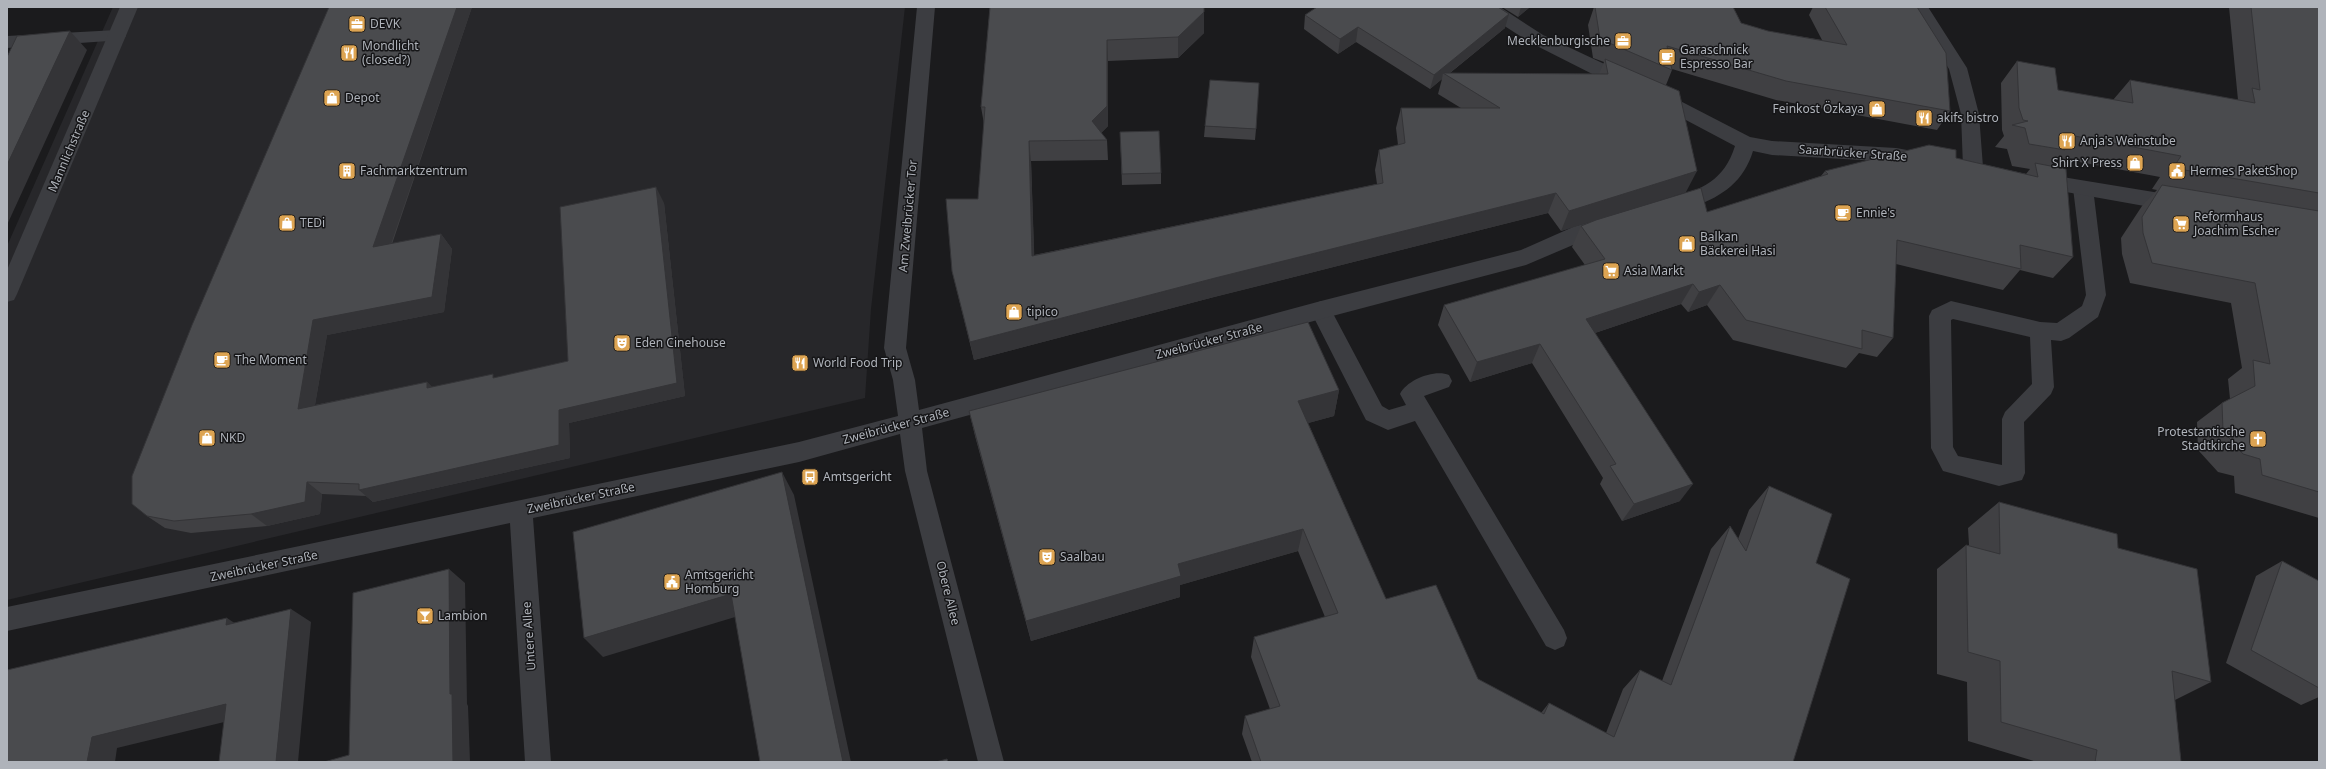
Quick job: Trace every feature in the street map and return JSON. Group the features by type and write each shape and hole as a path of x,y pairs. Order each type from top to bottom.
{"street":[{"name":"Mannlichstraße","path":"7,294 129,7"},
{"name":"Am Zweibrücker Tor","path":"908,424 904,380 895,348 926,7"},
{"name":"Saarbrücker Straße","path":"1487,7 1537,39 1602,72 1663,98 1746,143 1787,149 1896,154 1965,166 1970,114 1958,68 1919,7"},
{"path":"7,42 117,36"},
{"path":"1660,209 1697,198 1719,186 1736,169 1746,143"},
{"path":"2017,176 2193,206"},
{"path":"2040,331 2043,387 2013,419 2014,473 1999,476 1952,464 1942,448 1940,316 1951,310 2040,331 2061,332 2091,311 2096,295 2083,188"},
{"name":"Zweibrücker Straße","path":"7,619 799,452 908,424 1321,310 1526,257 1580,233 1624,220"},
{"path":"1321,310 1374,413 1388,420 1420,410"},
{"path":"1441,381 1417,389 1411,394 1555,638"},
{"name":"Obere Allee","path":"908,424 916,471 991,762"},
{"name":"Untere Allee","path":"521,510 538,762"}],"shaded area":[{"path":"113,7 905,7 871,309 865,398 7,600 7,246"}],"building":[{"path":"329,7 457,7 373,247 441,234 432,297 313,320 298,409 427,382 427,388 493,374 493,378 568,361 560,207 656,187 677,383 559,410 559,445 359,490 359,484 307,482 305,502 251,514 174,521 147,516 132,504 132,476 192,325"},
{"path":"990,7 1204,7 1204,12 1178,37 1107,40 1107,106 1092,121 1107,140 1029,141 1032,256 1383,183 1379,150 1405,143 1401,108 1500,108 1443,73 1608,74 1605,59 1679,91 1697,171 1569,211 1556,193 1215,278 970,342 952,271 946,199 978,199 985,107 981,107"},
{"path":"1317,7 1498,7 1509,14 1434,75 1358,27 1340,39 1305,15"},
{"path":"1595,7 1733,7 1741,23 1768,31 1847,45 1825,7 1917,7 1946,53 1950,111 1786,81 1667,46 1672,70 1600,39"},
{"path":"2251,7 2319,7 2319,193 2173,168 2181,156 2064,134 2065,150 2029,144 2025,128 2012,125 2028,121 2023,120 2019,108 2017,61 2055,68 2058,90 2133,103 2130,80 2255,103 2252,88 2260,90"},
{"path":"70,31 7,165 7,57 17,36"},
{"path":"1210,80 1259,83 1256,129 1205,126"},
{"path":"1159,131 1161,173 1122,174 1120,132"},
{"path":"1929,145 1956,150 1956,158 2038,177 2035,163 2066,169 2073,257 2020,245 2021,269 1897,240 1893,338 1862,330 1862,349 1746,320 1720,285 1699,292 1693,284 1586,319 1693,484 1634,504 1610,466 1616,464 1540,344 1477,362 1444,305 1605,259 1581,226 1596,220 1701,188 1707,212 1828,174 1825,171"},
{"path":"2162,185 2319,211 2319,492 2262,475 2260,459 2243,454 2223,431 2222,403 2255,386 2253,360 2270,364 2255,283 2152,263 2143,233 2142,217"},
{"path":"1308,322 1339,390 1298,401 1386,599 1436,585 1478,679 1544,714 1549,703 1614,737 1640,670 1671,685 1730,526 1746,551 1769,486 1832,514 1816,563 1850,579 1793,762 1261,762 1245,716 1280,706 1254,637 1338,613 1303,529 1178,564 1181,576 1026,621 969,411"},
{"path":"782,472 843,762 760,762 731,594 584,638 573,532"},
{"path":"1999,502 2117,534 2118,548 2197,569 2211,682 2172,671 2181,762 2095,762 2097,750 2001,722 2000,661 1968,652 1966,545 2000,554"},
{"path":"2282,561 2319,581 2319,688 2251,650"},
{"path":"449,569 450,694 452,694 453,762 324,762 349,755 353,593"},
{"path":"291,609 276,762 219,762 226,704 92,737 87,762 7,762 7,670 227,618 226,625"},
{"path":"947,759 948,762 936,762"}],"place":[{"name":"DEVK","path":"357,24"},
{"name":"Mecklenburgische","path":"1623,41"},
{"name":"Mondlicht (closed?)","path":"349,53"},
{"name":"Garaschnick Espresso Bar","path":"1667,57"},
{"name":"Depot","path":"332,98"},
{"name":"Feinkost Özkaya","path":"1877,109"},
{"name":"akifs bistro","path":"1924,118"},
{"name":"Anja's Weinstube","path":"2067,141"},
{"name":"Shirt X Press","path":"2135,163"},
{"name":"Fachmarktzentrum","path":"347,171"},
{"name":"Hermes PaketShop","path":"2177,171"},
{"name":"Ennie's","path":"1843,213"},
{"name":"TEDi","path":"287,223"},
{"name":"Reformhaus Joachim Escher","path":"2181,224"},
{"name":"Balkan Bäckerei Hasi","path":"1687,244"},
{"name":"Asia Markt","path":"1611,271"},
{"name":"tipico","path":"1014,312"},
{"name":"Eden Cinehouse","path":"622,343"},
{"name":"The Moment","path":"222,360"},
{"name":"World Food Trip","path":"800,363"},
{"name":"NKD","path":"207,438"},
{"name":"Protestantische Stadtkirche","path":"2258,439"},
{"name":"Amtsgericht","path":"810,477"},
{"name":"Saalbau","path":"1047,557"},
{"name":"Amtsgericht Homburg","path":"672,582"},
{"name":"Lambion","path":"425,616"}]}
